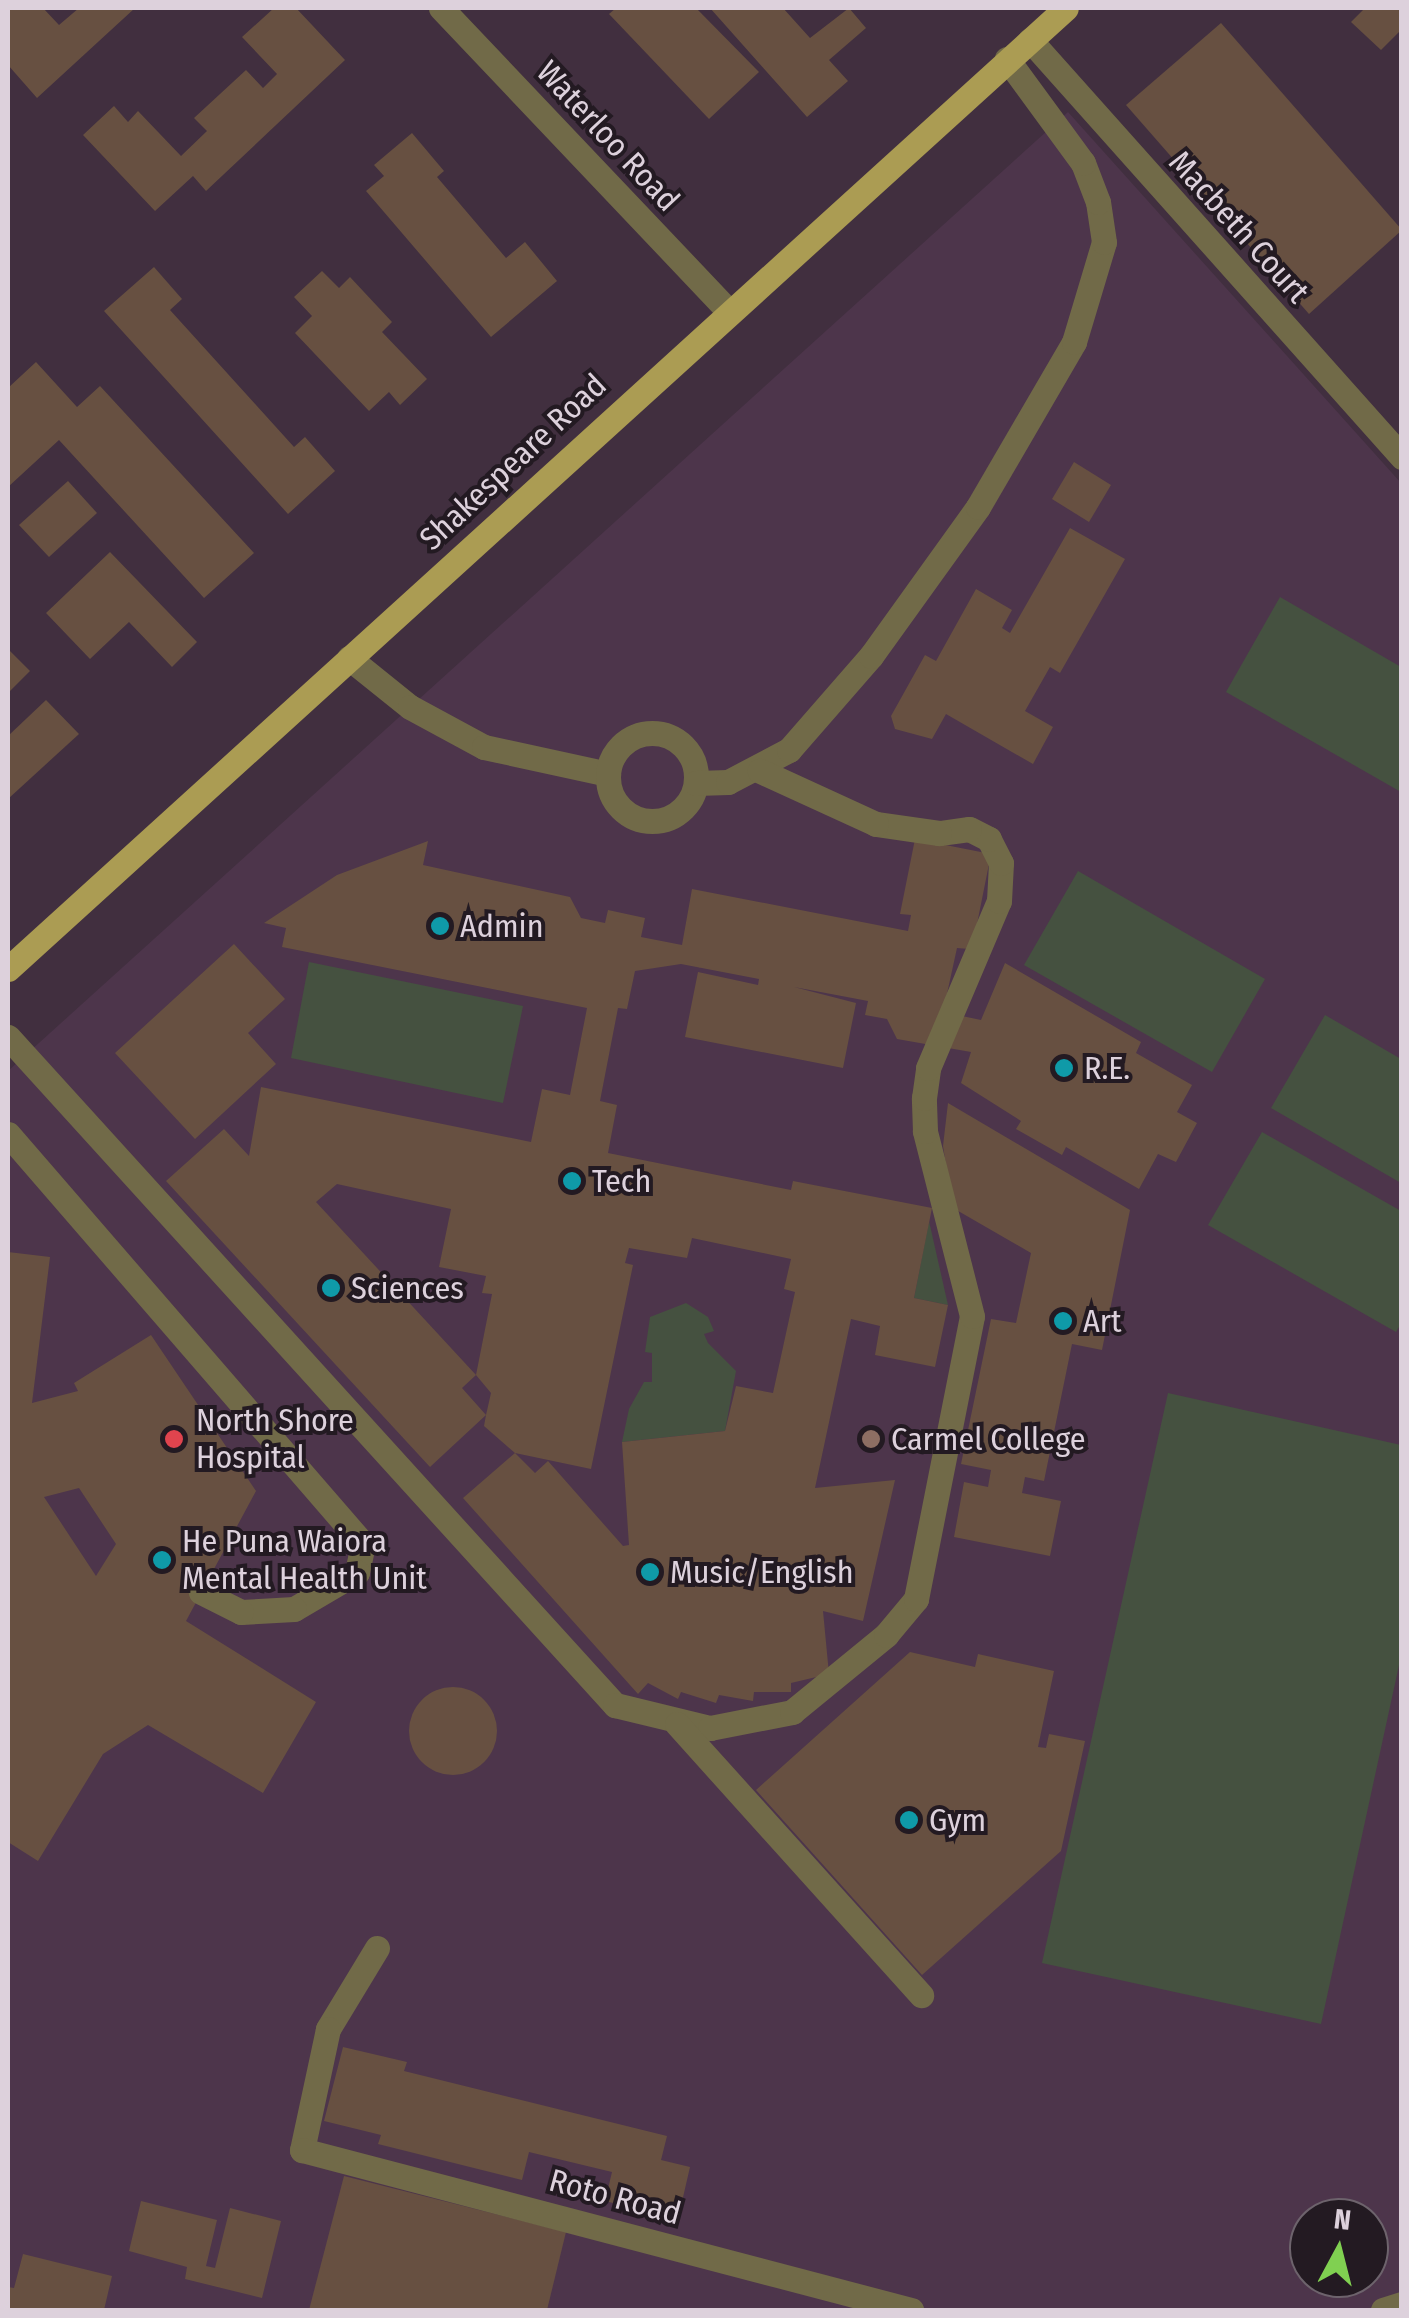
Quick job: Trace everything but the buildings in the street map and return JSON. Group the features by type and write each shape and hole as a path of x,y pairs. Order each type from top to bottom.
{"main road":[{"name":"Shakespeare Road","path":"8,968 727,308 1066,8"}],"street":[{"name":"Waterloo Road","path":"442,8 727,308"},
{"name":"Macbeth Court","path":"1030,40 1402,456"},
{"path":"696,783 728,782 760,770 789,750 872,656 978,507 1074,342 1104,242 1098,202 1083,163 1006,59"},
{"path":"348,658 410,707 484,747 608,774"},
{"path":"658,734 684,745 696,783 682,811 655,822 616,803 608,774 630,739 658,734"},
{"path":"8,1036 614,1705 677,1724 710,1728 792,1712 886,1635 916,1598 972,1316 924,1131 924,1098 928,1068 999,901 1001,863 989,839 969,829 939,833 876,824 760,770"},
{"path":"8,1134 363,1544 357,1572 294,1608 241,1612 202,1592"},
{"path":"677,1724 921,1994"},
{"name":"Roto Road","path":"378,1948 328,2029 302,2150 910,2310"},
{"path":"1384,2310 1402,2304"}],"shaded area":[{"name":"Carmel College","path":"1068,112 1401,483 1401,2310 8,2310 8,1071"}],"green space":[{"path":"1280,597 1401,667 1401,792 1226,692"},
{"path":"1078,871 1265,979 1212,1072 1024,965"},
{"path":"309,962 523,1006 503,1103 291,1058"},
{"path":"1325,1015 1401,1059 1401,1183 1271,1108"},
{"path":"1262,1132 1401,1211 1402,1322 1396,1332 1208,1225"},
{"path":"929,1221 948,1305 914,1298"},
{"path":"686,1303 708,1317 714,1331 704,1334 708,1343 736,1371 725,1431 622,1442 629,1409 644,1382 652,1382 652,1353 645,1352 650,1317"},
{"path":"1168,1393 1401,1445 1401,1656 1321,2024 1042,1963"}],"place":[{"name":"Admin","path":"440,926"},
{"name":"R.E.","path":"1064,1068"},
{"name":"Tech","path":"572,1181"},
{"name":"Sciences","path":"331,1288"},
{"name":"Art","path":"1063,1321"},
{"name":"North Shore Hospital","path":"174,1439"},
{"name":"Carmel College","path":"871,1439"},
{"name":"He Puna Waiora Mental Health Unit","path":"162,1560"},
{"name":"Music/English","path":"650,1572"},
{"name":"Gym","path":"909,1820"}]}
